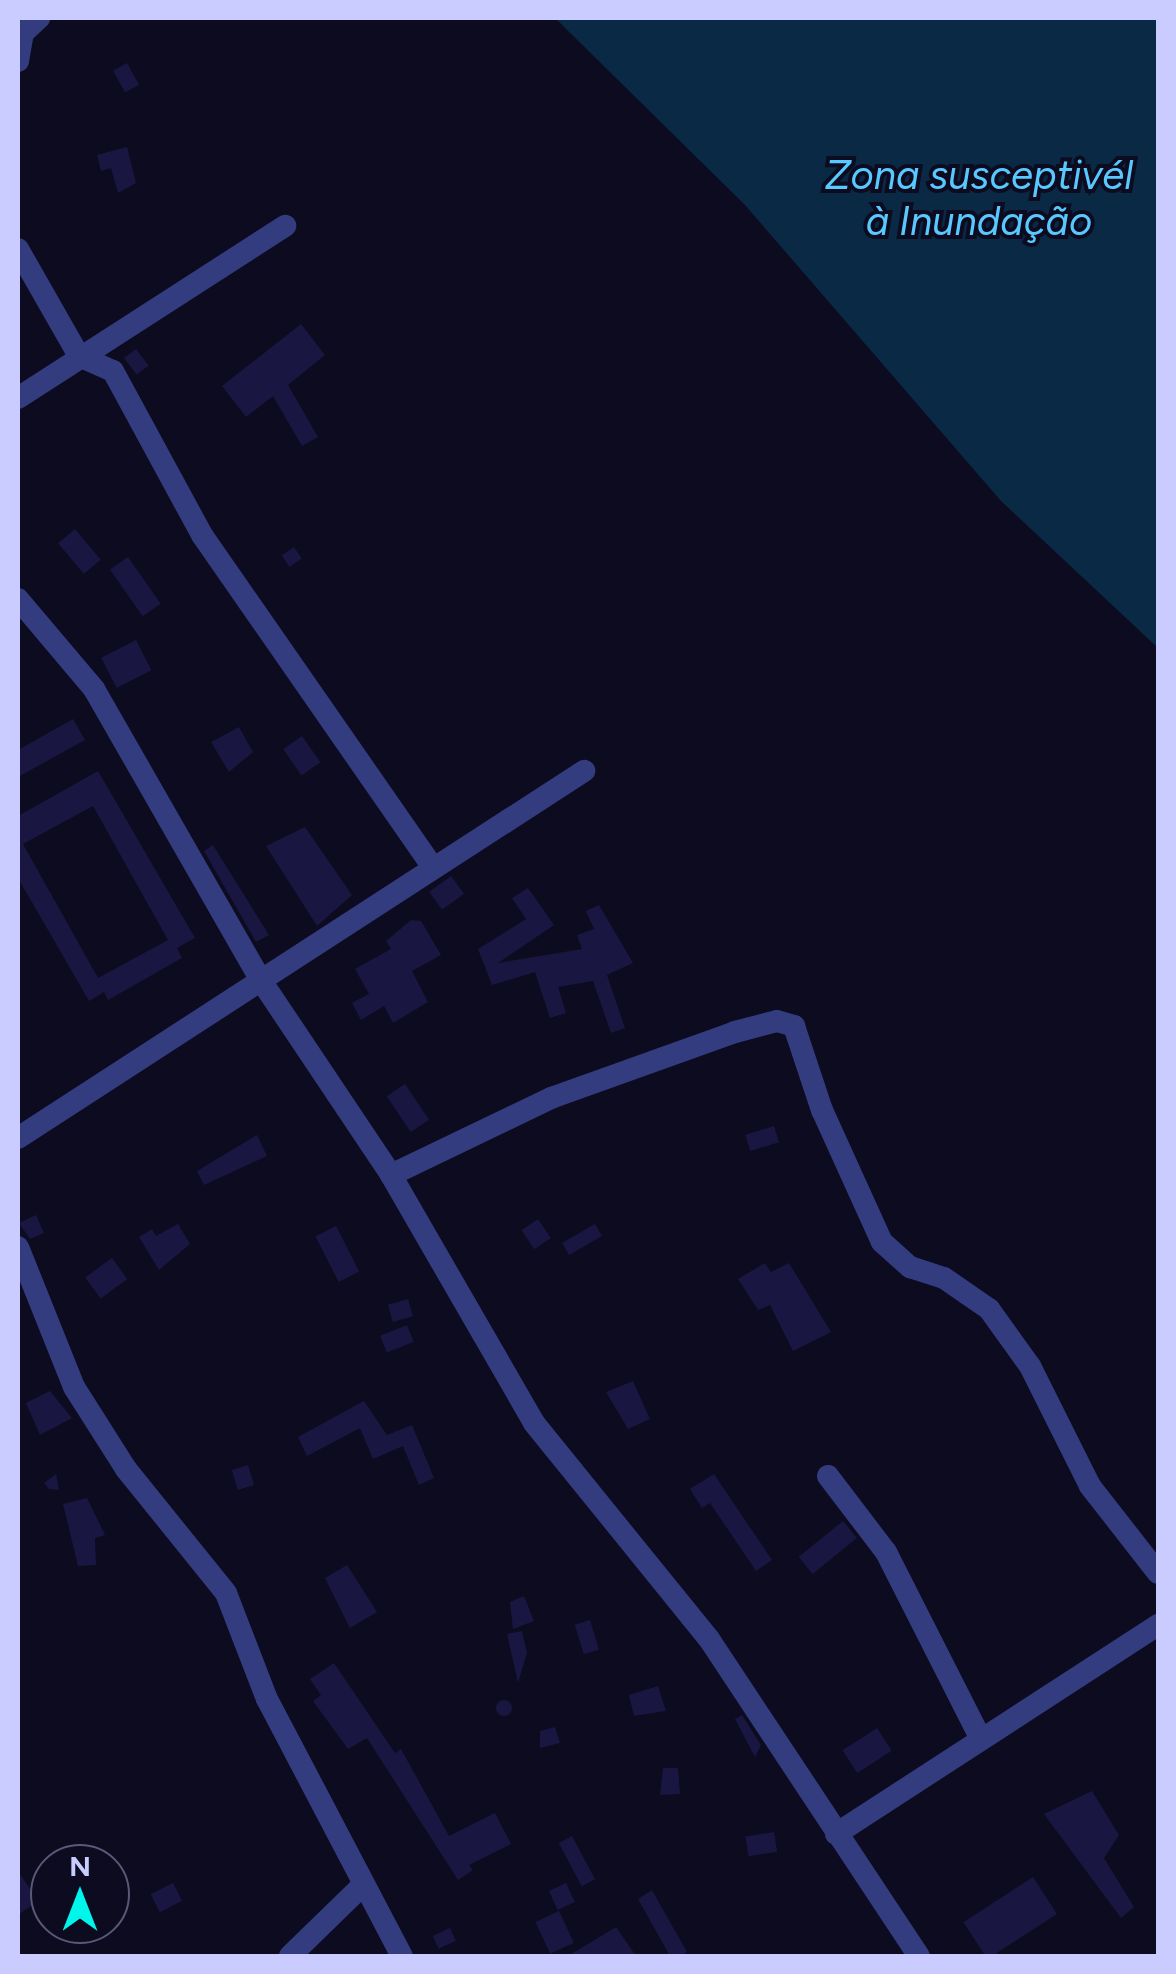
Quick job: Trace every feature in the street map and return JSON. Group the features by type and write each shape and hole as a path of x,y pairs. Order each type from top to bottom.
{"street":[{"path":"18,61 23,34 39,18"},
{"path":"18,398 286,226"},
{"path":"18,249 79,356 113,370 202,535 432,866"},
{"path":"18,600 94,689 260,979 391,1175 534,1423 710,1639 919,1956"},
{"path":"18,1138 584,771"},
{"path":"391,1175 551,1098 735,1032 777,1021 794,1026 828,1124 882,1242 910,1267 944,1278 989,1309 1030,1366 1090,1486 1158,1573"},
{"path":"18,1247 74,1387 126,1469 226,1593 267,1699 361,1887 402,1956"},
{"path":"828,1476 886,1552 981,1739"},
{"path":"836,1834 1158,1625"},
{"path":"290,1956 361,1887"}],"water":[{"name":"Zona susceptivél à Inundação","path":"555,18 1158,18 1158,648 1001,501 745,205"}],"building":[{"path":"127,63 139,85 125,93 113,71"},
{"path":"127,147 136,183 118,193 111,168 101,171 97,155"},
{"path":"301,324 325,355 288,385 318,437 302,446 273,396 246,417 222,386"},
{"path":"136,349 149,366 137,375 124,358"},
{"path":"75,529 101,560 84,574 58,543"},
{"path":"294,547 302,559 289,567 282,555"},
{"path":"128,557 161,604 143,616 110,570"},
{"path":"136,640 151,670 117,688 101,658"},
{"path":"73,719 85,740 18,777 18,750"},
{"path":"239,727 253,752 229,772 211,742"},
{"path":"302,736 320,762 302,775 283,749"},
{"path":"98,771 195,938 177,948 182,958 108,1000 104,992 89,1001 18,878 18,816","holes":["93,806 168,940 98,978 23,844"]},
{"path":"305,827 352,895 317,926 266,846"},
{"path":"213,845 269,935 256,942 204,851"},
{"path":"451,876 464,894 442,910 429,892"},
{"path":"528,888 554,925 498,963 582,949 577,935 594,929 586,911 599,905 633,963 607,975 625,1028 611,1033 593,981 558,987 566,1013 550,1018 535,972 492,985 478,949 526,919 512,898"},
{"path":"411,920 421,921 441,955 412,971 428,1002 393,1023 384,1006 361,1020 352,1003 369,994 355,969 391,949 386,941"},
{"path":"405,1084 429,1120 411,1132 387,1096"},
{"path":"774,1126 779,1142 750,1151 745,1135"},
{"path":"257,1135 267,1156 204,1185 197,1171"},
{"path":"36,1215 44,1233 30,1239 19,1223"},
{"path":"538,1219 551,1238 534,1249 521,1230"},
{"path":"178,1224 190,1244 159,1270 139,1237 152,1229 156,1236"},
{"path":"595,1224 602,1236 569,1255 562,1243"},
{"path":"336,1226 359,1271 339,1282 316,1236"},
{"path":"112,1258 127,1279 101,1298 85,1277"},
{"path":"765,1263 771,1272 789,1263 831,1332 793,1351 770,1305 758,1310 738,1279"},
{"path":"408,1299 413,1316 393,1322 388,1305"},
{"path":"407,1325 414,1342 387,1353 380,1336"},
{"path":"633,1381 650,1419 628,1429 606,1392"},
{"path":"50,1391 72,1418 40,1435 26,1403"},
{"path":"364,1401 387,1435 412,1425 434,1478 419,1485 403,1446 373,1459 360,1428 307,1456 298,1437"},
{"path":"248,1465 254,1485 238,1490 232,1470"},
{"path":"56,1474 59,1490 49,1489 44,1483"},
{"path":"714,1474 772,1560 756,1571 710,1503 702,1508 690,1489"},
{"path":"87,1498 105,1535 95,1538 96,1565 78,1566 63,1504"},
{"path":"843,1521 857,1538 813,1574 799,1557"},
{"path":"347,1565 377,1612 350,1628 325,1578"},
{"path":"524,1596 534,1621 513,1629 510,1602"},
{"path":"590,1620 599,1650 584,1654 575,1625"},
{"path":"522,1631 527,1653 518,1683 507,1634"},
{"path":"334,1663 395,1753 401,1749 449,1836 495,1813 511,1844 469,1865 473,1870 458,1880 367,1738 348,1749 313,1701 321,1695 310,1679"},
{"path":"658,1686 666,1711 634,1716 629,1695"},
{"path":"504,1700 512,1708 504,1716 496,1708"},
{"path":"742,1715 761,1745 755,1757 735,1719"},
{"path":"555,1727 560,1743 540,1748 540,1731"},
{"path":"877,1728 892,1751 857,1773 843,1750"},
{"path":"663,1768 678,1768 680,1794 660,1795"},
{"path":"1092,1791 1119,1835 1104,1858 1134,1907 1121,1918 1044,1814"},
{"path":"774,1832 777,1852 748,1856 745,1837"},
{"path":"572,1836 595,1879 582,1886 559,1843"},
{"path":"18,1871 30,1889 30,1907 18,1915"},
{"path":"1033,1877 1057,1914 992,1956 985,1956 963,1922"},
{"path":"173,1883 182,1901 160,1912 151,1894"},
{"path":"566,1883 575,1902 558,1910 549,1891"},
{"path":"652,1890 687,1952 679,1956 670,1956 638,1899"},
{"path":"559,1911 574,1943 550,1954 535,1922"},
{"path":"616,1927 636,1956 568,1956"},
{"path":"450,1928 456,1941 439,1949 433,1936"}]}
